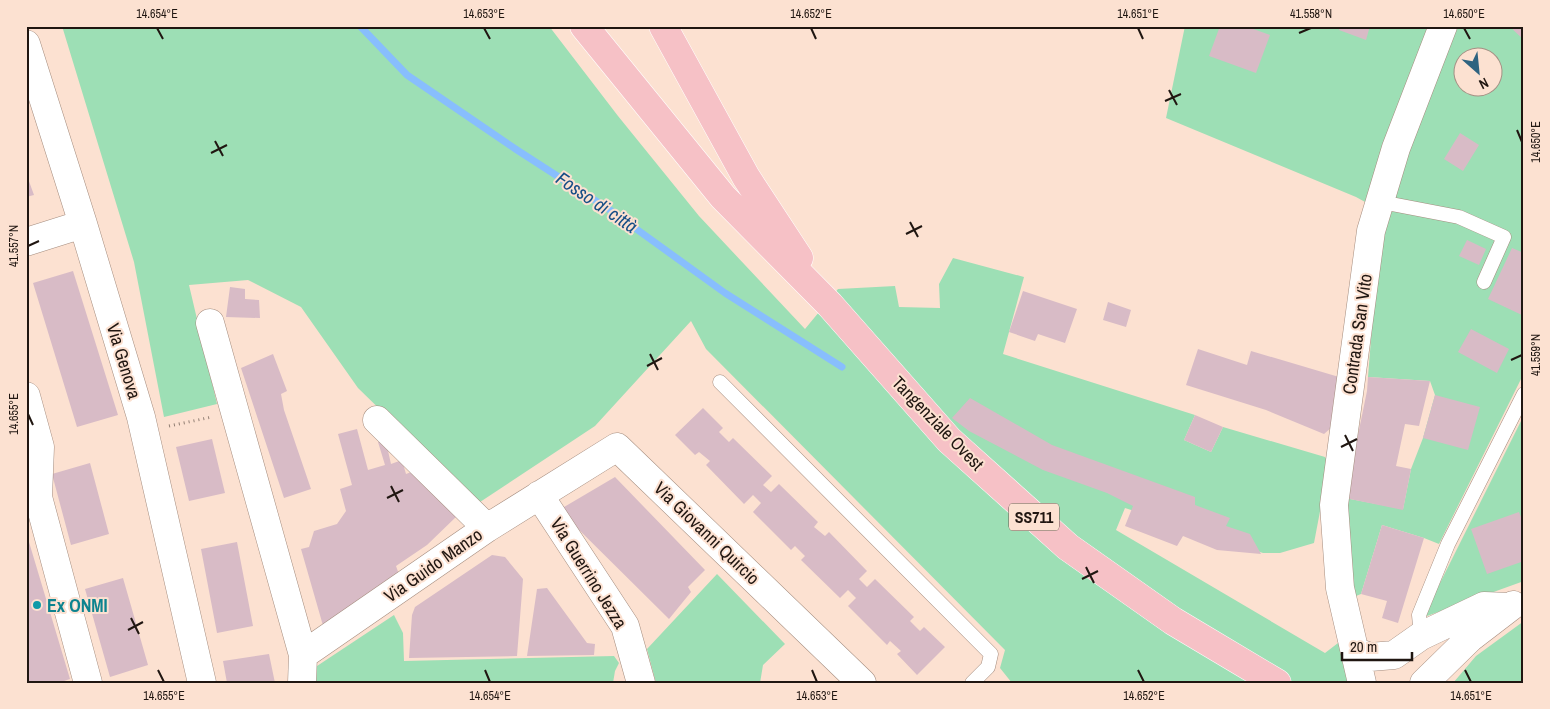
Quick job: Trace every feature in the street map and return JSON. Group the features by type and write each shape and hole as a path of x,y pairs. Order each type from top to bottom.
{"main road":[{"path":"584,26 723,197 830,305"},
{"path":"606,26 723,197"},
{"path":"643,26 830,305"},
{"path":"663,26 746,177"},
{"name":"Tangenziale Ovest","path":"830,305 949,440 1068,547 1174,621 1277,683"}],"street":[{"name":"Contrada San Vito","path":"1362,683 1340,588 1334,505 1371,231 1396,148 1443,26"},
{"name":"Via Genova","path":"26,44 83,224 144,431 202,683"},
{"path":"26,242 83,224"},
{"path":"210,323 303,655 302,683"},
{"path":"26,396 40,447 38,496 88,683"},
{"name":"Via Guido Manzo","path":"303,655 487,528 377,420"},
{"name":"Via Giovanni Quircio","path":"539,495 617,446 862,683"},
{"path":"487,528 539,495"},
{"name":"Via Guerrino Jezza","path":"539,495 625,626 641,683"},
{"path":"1356,652 1370,657 1394,655 1421,636 1484,606 1517,603"},
{"path":"1424,683 1470,638 1517,603"}],"lane":[{"path":"1381,202 1459,216 1504,237 1484,282"},
{"path":"720,382 991,654 988,667 972,683"},
{"path":"1421,636 1419,615 1448,544 1524,394"}],"path":[{"path":"144,431 236,412"}],"green space":[{"path":"62,26 549,26 618,116 699,216 805,329 838,289 895,286 899,307 940,308 939,284 953,258 1024,277 1003,354 1195,415 1184,440 1211,452 1223,427 1325,457 1329,464 1314,543 1280,553 1263,553 1125,508 1116,530 1325,653 1338,643 1356,683 1012,683 1000,668 1005,650 706,349 691,321 595,426 477,504 358,388 301,307 248,280 189,285 217,404 164,417 134,262"},
{"path":"1185,26 1524,26 1524,373 1439,544 1382,525 1361,594 1351,598 1345,498 1403,509 1411,469 1423,438 1435,395 1430,381 1368,377 1376,276 1387,214 1356,197 1166,118"},
{"path":"1524,415 1524,581 1427,616 1427,609"},
{"path":"717,574 785,644 763,665 760,683 656,683 647,649"},
{"path":"394,615 403,633 404,661 614,656 619,663 615,671 613,683 313,683 314,668"},
{"path":"1524,621 1524,683 1453,683 1476,656"}],"building":[{"path":"1220,26 1245,26 1270,35 1256,73 1209,56"},
{"path":"1340,26 1370,26 1366,40 1339,30"},
{"path":"1509,26 1524,26 1524,40"},
{"path":"1460,133 1479,145 1463,171 1444,159"},
{"path":"26,173 34,195 26,197"},
{"path":"1467,240 1486,249 1479,265 1459,256"},
{"path":"1512,248 1524,253 1524,316 1488,299"},
{"path":"73,271 118,415 77,427 33,283"},
{"path":"230,287 245,289 245,299 259,300 260,318 226,317"},
{"path":"1023,291 1077,309 1065,343 1038,334 1035,341 1009,332"},
{"path":"1108,302 1131,310 1126,327 1103,320"},
{"path":"1471,329 1509,349 1497,373 1458,352"},
{"path":"1198,349 1247,365 1251,351 1339,377 1332,427 1324,434 1266,410 1186,385"},
{"path":"273,354 287,391 281,394 284,410 311,489 284,498 241,368"},
{"path":"1368,377 1430,381 1419,426 1405,424 1396,466 1411,469 1403,510 1345,498 1367,391"},
{"path":"1435,395 1480,407 1468,450 1423,438"},
{"path":"970,398 1052,445 1195,497 1195,505 1230,518 1226,526 1250,534 1261,554 1217,550 1183,536 1177,546 1125,526 1133,506 1107,493 1043,470 969,431 952,418"},
{"path":"703,408 723,428 719,432 729,442 733,438 772,476 763,485 771,492 779,484 818,522 814,527 825,536 829,532 867,571 859,579 867,587 875,579 914,617 910,621 920,631 924,627 945,647 917,675 897,654 901,651 890,641 887,645 848,606 856,598 848,590 840,598 801,560 805,556 795,546 791,550 753,512 761,503 753,495 744,504 706,465 710,461 699,452 695,455 675,435"},
{"path":"1195,415 1223,427 1211,452 1184,440"},
{"path":"357,429 368,470 385,465 378,442 386,442 391,464 402,460 406,474 414,471 457,516 427,545 396,566 401,580 324,629 301,549 309,547 314,531 337,524 346,511 340,489 352,485 338,434"},
{"path":"212,439 225,493 189,501 176,447"},
{"path":"90,463 109,534 71,545 52,474"},
{"path":"615,477 705,570 688,587 691,592 669,619 559,510"},
{"path":"1519,512 1524,525 1524,561 1487,574 1471,529"},
{"path":"1382,525 1424,538 1398,623 1382,618 1387,601 1361,594"},
{"name":"Ex ONMI","path":"26,532 70,679 58,683 26,683"},
{"path":"237,542 253,626 217,633 201,549"},
{"path":"492,555 505,557 523,579 517,656 409,658 412,615 415,607"},
{"path":"123,578 148,665 110,677 85,589"},
{"path":"547,588 587,643 595,644 594,655 527,656 537,589"},
{"path":"269,654 275,683 227,683 223,661"}],"waterway":[{"name":"Fosso di città","path":"360,26 407,75 517,150 610,210 725,293 842,367"}],"place":[{"name":"Ex ONMI","path":"37,605"}]}
